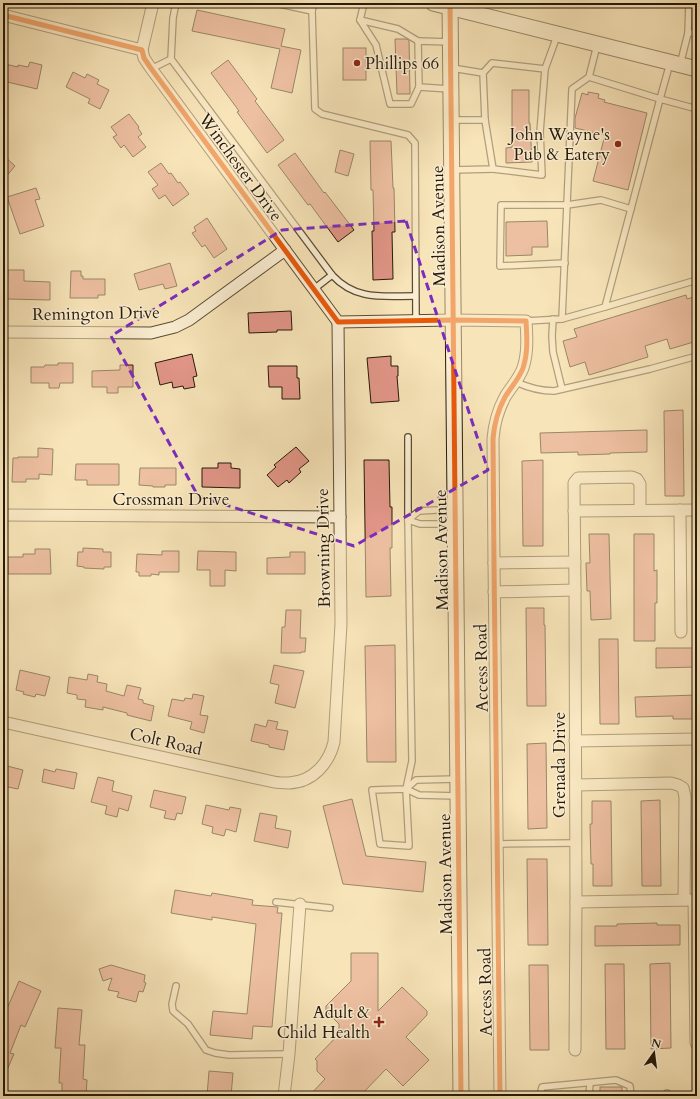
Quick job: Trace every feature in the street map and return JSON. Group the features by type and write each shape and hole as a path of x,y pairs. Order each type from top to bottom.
{"main road":[{"path":"433,3 450,5 557,35 697,69"},
{"name":"Madison Avenue","path":"450,5 461,1096"}],"street":[{"path":"3,15 142,50 153,3"},
{"name":"Winchester Drive","path":"142,50 146,62 151,69 338,322"},
{"name":"Remington Drive","path":"3,332 151,333 166,330 189,320 285,250"},
{"path":"338,322 453,320 526,321"},
{"name":"Access Road","path":"500,1096 494,592 494,434 496,420 501,406 523,368 526,356 526,321"},
{"name":"Browning Drive","path":"319,770 331,753 334,742 341,624 338,322"},
{"name":"Grenada Drive","path":"575,1050 576,785 575,562 573,485 575,480 578,478 632,477 637,479 640,484 640,510"},
{"path":"680,510 681,632"},
{"path":"574,511 697,510"},
{"name":"Crossman Drive","path":"3,515 340,517"},
{"path":"494,563 575,562"},
{"path":"494,592 575,590"},
{"name":"Colt Road","path":"3,722 274,782 293,783 307,778 319,770"},
{"path":"575,741 697,739"},
{"path":"576,785 671,784 678,785 683,788 692,900 696,1044"},
{"path":"576,902 692,900"},
{"path":"284,1096 289,1054 300,904"}],"lane":[{"path":"176,3 173,18 171,59 332,275 340,284 356,292 370,296 415,296"},
{"path":"275,3 312,11"},
{"path":"314,3 312,11 315,109 322,114 408,135 415,143 416,321"},
{"path":"364,3 360,20 376,45 390,104 411,104 419,88 418,41"},
{"path":"606,307 660,99 688,33 689,3"},
{"path":"360,20 398,29 418,41 450,42"},
{"path":"688,33 697,33"},
{"path":"452,170 493,169 542,174 540,132 545,69 557,35"},
{"path":"562,319 572,90 589,77 598,45"},
{"path":"151,69 171,59"},
{"path":"493,169 485,120 483,73 492,63 545,69"},
{"path":"450,68 483,73"},
{"path":"589,77 697,109"},
{"path":"419,88 451,89"},
{"path":"451,120 485,120"},
{"path":"565,263 500,266 501,205 567,205 601,200 631,209"},
{"path":"314,289 332,275"},
{"path":"526,321 562,319 697,280"},
{"path":"552,319 553,352 562,389"},
{"path":"516,382 543,391 562,389 650,369 697,356"},
{"path":"408,436 412,761 406,789 409,846 380,844 372,790 406,789 419,795 458,796"},
{"path":"408,520 419,511 455,517"},
{"path":"408,520 420,524 455,517"},
{"path":"406,789 416,780 458,779"},
{"path":"497,844 576,843"},
{"path":"276,902 330,908"},
{"path":"176,986 172,1004 173,1011 188,1024 206,1050 215,1053 230,1054 289,1054"},
{"path":"540,1096 542,1087 616,1080 630,1086 631,1096"},
{"path":"589,1096 590,1083"}],"highlighted area":[{"path":"406,221 488,470 354,546 198,496 111,336 282,230"}],"building":[{"path":"197,10 285,29 281,46 301,50 292,93 271,88 280,49 192,31"},
{"path":"395,39 409,40 410,94 397,94"},
{"path":"343,48 366,48 366,80 343,80"},
{"path":"228,60 257,99 255,101 284,140 267,153 211,73"},
{"path":"30,62 42,65 37,89 3,81 5,64 18,67 18,65 28,67"},
{"path":"73,72 85,78 87,74 99,80 97,84 109,90 100,109 88,103 90,99 66,87"},
{"path":"512,90 529,90 529,123 532,162 506,163 506,148 512,147"},
{"path":"588,92 599,94 598,98 605,100 604,102 647,113 628,190 593,181 605,135 575,128 575,118 582,93 588,95"},
{"path":"129,114 139,127 138,128 142,134 138,137 146,147 133,157 124,145 121,148 113,137 117,135 111,127"},
{"path":"370,141 391,141 395,232 392,232 393,279 373,280 372,231 374,231"},
{"path":"340,150 354,154 348,176 335,172"},
{"path":"295,153 324,193 325,192 354,230 338,242 310,204 308,205 278,165"},
{"path":"3,155 15,166 3,180"},
{"path":"161,163 169,174 171,173 178,183 180,182 189,194 173,206 165,195 159,199 152,189 158,185 148,172"},
{"path":"36,188 40,199 35,200 44,226 20,234 7,197"},
{"path":"207,218 227,249 214,258 205,245 202,247 192,233 196,231 194,227"},
{"path":"547,221 548,247 532,247 532,255 506,256 506,222"},
{"path":"170,263 177,286 165,289 163,284 139,290 134,274"},
{"path":"8,270 24,270 24,281 50,282 50,300 7,299"},
{"path":"71,271 81,271 81,276 83,276 83,279 105,279 105,295 98,295 98,298 70,298"},
{"path":"686,295 687,299 697,296 697,341 670,349 667,339 645,346 648,357 589,375 585,362 570,367 563,341 577,337 574,329"},
{"path":"291,311 292,330 249,333 248,313"},
{"path":"192,354 197,376 193,377 195,387 184,389 183,386 173,388 172,382 160,385 155,363"},
{"path":"391,356 391,366 398,366 397,376 399,401 371,403 367,358"},
{"path":"58,363 73,363 73,383 60,383 59,388 49,388 49,383 31,383 31,367 58,365"},
{"path":"120,365 133,365 133,387 118,387 118,393 107,393 107,387 92,387 92,371 120,370"},
{"path":"268,366 297,366 300,399 282,399 282,387 269,387"},
{"path":"683,410 684,496 665,496 664,411"},
{"path":"647,430 647,452 578,455 578,452 541,453 540,433"},
{"path":"296,447 309,461 299,469 301,472 289,483 287,480 278,487 267,475 276,467 274,465"},
{"path":"38,448 53,449 52,475 39,474 39,479 26,479 26,482 12,482 13,458 38,457"},
{"path":"364,460 389,460 390,507 392,507 392,548 390,548 391,596 366,597"},
{"path":"543,460 543,546 523,546 522,461"},
{"path":"218,463 231,463 231,468 240,469 240,488 202,487 202,468 218,468"},
{"path":"76,464 119,464 119,485 87,485 87,480 75,480"},
{"path":"140,468 176,468 176,485 153,487 139,485"},
{"path":"589,534 609,534 611,619 591,620 590,591 587,591 586,563 590,563"},
{"path":"634,534 654,534 654,571 657,570 655,641 634,641"},
{"path":"83,548 103,549 103,552 111,552 111,567 104,567 104,569 84,568 77,566 78,552 83,552"},
{"path":"35,549 50,549 51,574 8,574 8,557 23,557 23,554 35,554"},
{"path":"162,551 179,551 179,572 159,572 159,575 151,574 151,576 139,576 139,572 136,572 137,554 162,555"},
{"path":"198,551 236,552 236,571 225,570 225,586 210,586 210,570 197,570"},
{"path":"290,552 305,552 305,574 267,574 267,558 290,557"},
{"path":"526,608 544,608 546,706 527,706"},
{"path":"286,610 301,610 300,638 306,638 305,652 281,653 282,627 285,627"},
{"path":"599,639 618,639 619,724 600,724"},
{"path":"395,645 396,762 367,762 365,646"},
{"path":"656,648 697,648 697,667 656,668"},
{"path":"274,665 304,671 295,708 275,703 279,685 270,683"},
{"path":"20,670 50,677 45,696 36,694 35,697 23,694 24,692 16,690"},
{"path":"88,674 98,676 97,682 107,684 106,691 124,696 127,685 141,688 138,699 143,700 143,703 154,706 151,721 103,707 103,710 85,707 86,700 77,699 77,695 67,693 69,677 87,680"},
{"path":"193,694 204,696 200,715 208,716 204,733 190,729 192,722 168,716 172,699 184,701 185,698 192,699"},
{"path":"697,695 697,719 673,719 673,716 636,717 635,697"},
{"path":"268,720 278,722 276,729 288,731 284,750 251,741 255,724 266,727"},
{"path":"546,743 547,828 528,829 527,744"},
{"path":"3,765 23,770 18,789 3,786"},
{"path":"44,769 55,772 56,769 77,773 74,789 42,782"},
{"path":"98,777 114,781 112,791 132,796 128,811 119,808 117,817 105,814 107,806 91,802"},
{"path":"154,790 186,797 182,814 177,813 175,820 164,818 166,811 150,807"},
{"path":"352,799 366,856 426,862 423,892 343,884 323,806"},
{"path":"660,800 661,886 642,886 641,801"},
{"path":"592,801 611,801 612,886 593,886 590,824 592,824"},
{"path":"206,805 229,810 230,807 241,809 236,832 226,829 224,836 212,833 213,827 202,824"},
{"path":"260,813 277,816 275,828 291,831 288,848 254,841"},
{"path":"527,859 547,859 548,945 528,945"},
{"path":"175,890 211,896 212,893 253,900 252,905 278,907 277,913 282,913 272,1027 253,1026 252,1039 210,1035 213,1011 247,1014 256,924 212,917 212,920 171,913"},
{"path":"657,923 657,925 680,925 680,945 595,946 595,926"},
{"name":"Adult & Child Health","path":"351,953 378,953 378,1011 402,987 427,1011 427,1015 406,1037 429,1060 403,1086 386,1069 360,1096 309,1096 325,1079 317,1071 317,1061 315,1059 339,1034 339,1024 326,1011 326,1006 351,981"},
{"path":"670,963 671,1048 651,1049 650,964"},
{"path":"605,964 624,964 625,1049 606,1049"},
{"path":"111,965 145,975 144,982 146,983 143,992 139,991 136,1002 117,997 119,992 108,990 112,978 103,981 99,969"},
{"path":"529,965 548,965 549,1050 530,1050"},
{"path":"19,981 41,991 25,1027 21,1025 10,1053 14,1054 3,1079 3,1018"},
{"path":"58,1008 82,1010 79,1045 85,1045 83,1079 87,1080 86,1096 62,1096 62,1083 59,1083 61,1048 55,1048"},
{"path":"209,1071 233,1073 231,1096 207,1096"},
{"path":"600,1087 622,1087 622,1096 600,1096"}],"cycle path":[{"path":"450,3 461,1096"},
{"path":"3,15 142,50 144,58 150,67 338,322 453,320 526,321 527,345 525,362 519,376 500,407 495,423 493,439 500,1096"}],"place":[{"name":"Phillips 66","path":"357,63"},
{"name":"John Wayne's Pub & Eatery","path":"618,144"},
{"name":"Adult & Child Health","path":"379,1022"}]}
